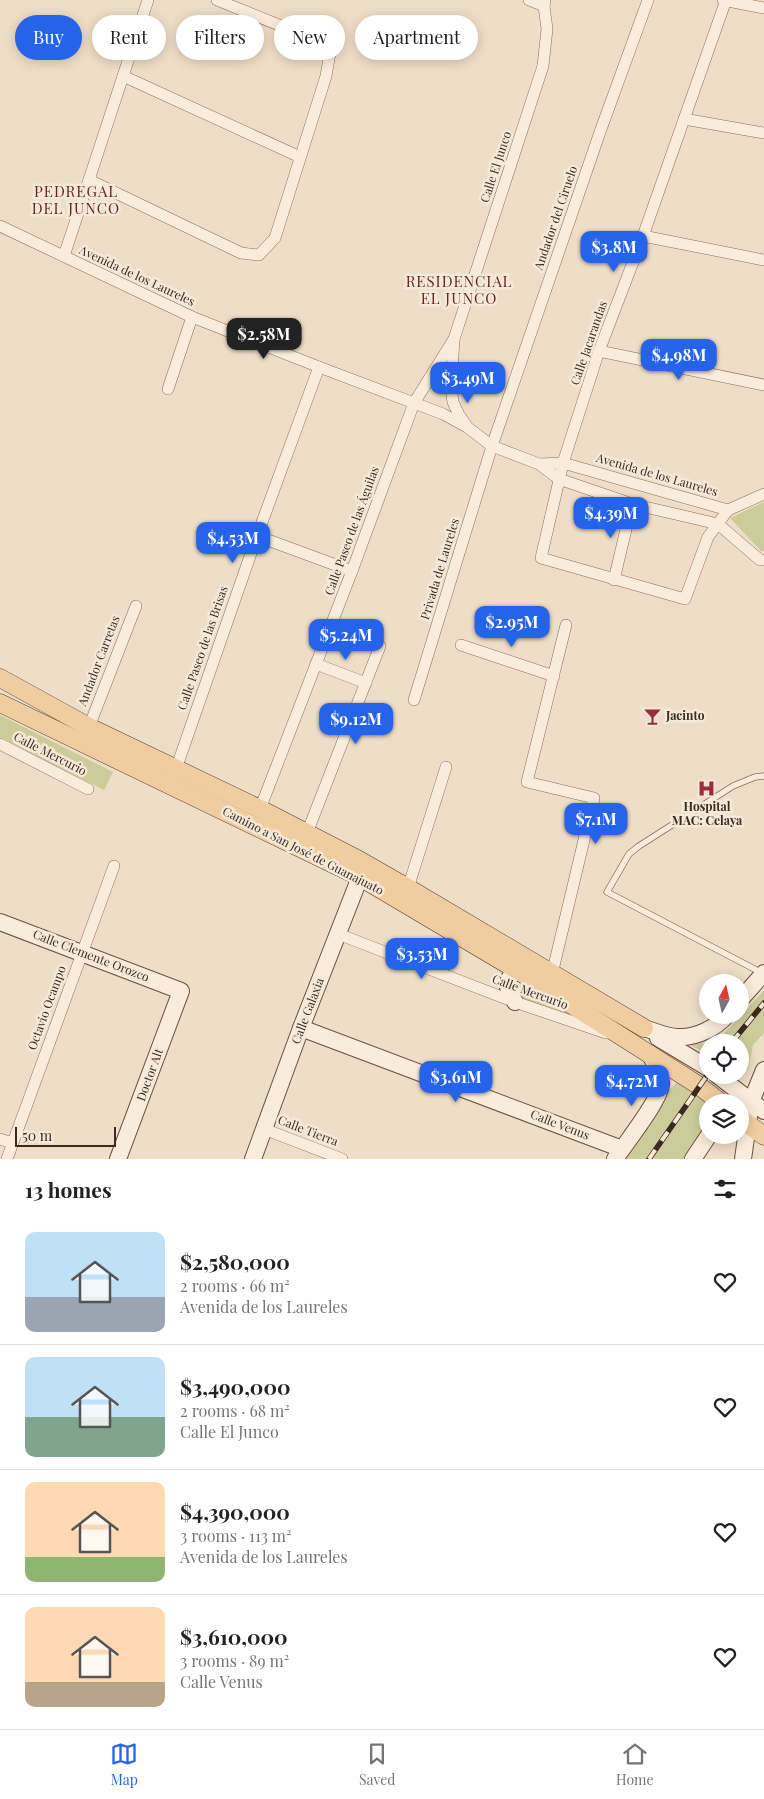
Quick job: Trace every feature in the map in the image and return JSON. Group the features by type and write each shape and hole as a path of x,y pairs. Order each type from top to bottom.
{"main road":[{"name":"Camino a San José de Guanajuato","path":"0,678 89,727 307,833 363,871 522,964 552,974 644,1028"},
{"name":"Camino a San José de Guanajuato","path":"0,703 67,736 363,871 408,888 522,964 629,1041 709,1094"},
{"path":"749,1125 764,1136"}],"street":[{"path":"64,256 148,0"},
{"path":"89,180 240,253 259,255 275,238 326,76 330,53 321,42 217,0"},
{"path":"529,0 544,3"},
{"name":"Andador del Ciruelo","path":"492,446 597,141 648,0"},
{"path":"724,0 764,8"},
{"name":"Calle Jacarandas","path":"614,580 540,558 563,464 599,351 642,236 724,0"},
{"name":"Calle El Junco","path":"414,403 454,339 543,66 547,29 544,3"},
{"path":"123,76 300,157"},
{"path":"684,118 764,133"},
{"name":"Avenida de los Laureles","path":"0,226 192,317 319,368 443,414 467,427 492,446 539,464 559,479 632,504 718,524 760,560 764,560"},
{"path":"642,236 764,260"},
{"path":"168,389 192,317"},
{"name":"Calle El Junco","path":"454,339 451,388 453,402 467,427"},
{"path":"599,351 764,385"},
{"name":"Calle Paseo de las Brisas","path":"176,769 257,536 319,368"},
{"name":"Calle Paseo de las Águilas","path":"260,809 352,571 414,403"},
{"name":"Privada de Laureles","path":"414,700 492,446"},
{"name":"Avenida de los Laureles","path":"539,464 563,464 728,510 764,494"},
{"path":"632,504 614,580 685,599 708,537 728,510"},
{"path":"257,536 352,571"},
{"name":"Andador Carretas","path":"89,727 136,606"},
{"path":"552,974 594,798 527,782 566,625"},
{"path":"461,645 554,676"},
{"path":"307,833 380,646"},
{"path":"316,664 366,683"},
{"path":"67,736 82,738 159,775 173,776 176,769"},
{"name":"Calle Mercurio","path":"0,744 88,788"},
{"path":"408,888 446,767"},
{"name":"Octavio Ocampo","path":"7,1159 114,866"},
{"name":"Calle Galaxia","path":"253,1159 301,1028 363,871"},
{"name":"Calle Clemente Orozco","path":"0,922 181,991"},
{"name":"Calle Mercurio","path":"338,934 515,1002 629,1041"},
{"path":"515,1002 509,992 507,983 509,976 522,964"},
{"path":"749,990 764,973"},
{"name":"Doctor Alt","path":"118,1159 181,991"},
{"path":"644,1028 677,1038 695,1035 719,1024"},
{"name":"Calle Venus","path":"301,1028 619,1154"},
{"name":"Camino a San José de Guanajuato","path":"644,1028 699,1062"},
{"path":"619,1154 657,1098 662,1085 650,1054"},
{"path":"729,1084 757,1106 764,1070"},
{"name":"Calle Tierra","path":"264,1129 342,1159"},
{"path":"0,1139 12,1143"},
{"path":"693,1159 703,1144"},
{"path":"743,1144 743,1159"}],"lane":[{"path":"764,776 755,777 733,786 639,846 629,854 607,892 764,973"}],"green space":[{"path":"764,502 764,551 761,551 730,518"},
{"path":"0,715 113,772 104,790 0,737"},
{"path":"519,981 584,1019 522,999 518,993"},
{"path":"764,990 764,1033 753,1045 749,1065 749,1034 724,1034 733,1024 749,1024 749,1006"},
{"path":"699,1043 699,1050 689,1044"},
{"path":"676,1083 686,1084 699,1095 699,1138 684,1159 623,1159 664,1096"}],"railway":[{"path":"739,1034 764,1003"},
{"path":"649,1159 701,1084"}],"place":[{"name":"Jacinto","path":"652,716"},
{"name":"Hospital MAC: Celaya","path":"707,788"}],"district":[{"name":"PEDREGAL DEL JUNCO","path":"76,200"},
{"name":"RESIDENCIAL EL JUNCO","path":"459,290"}]}
